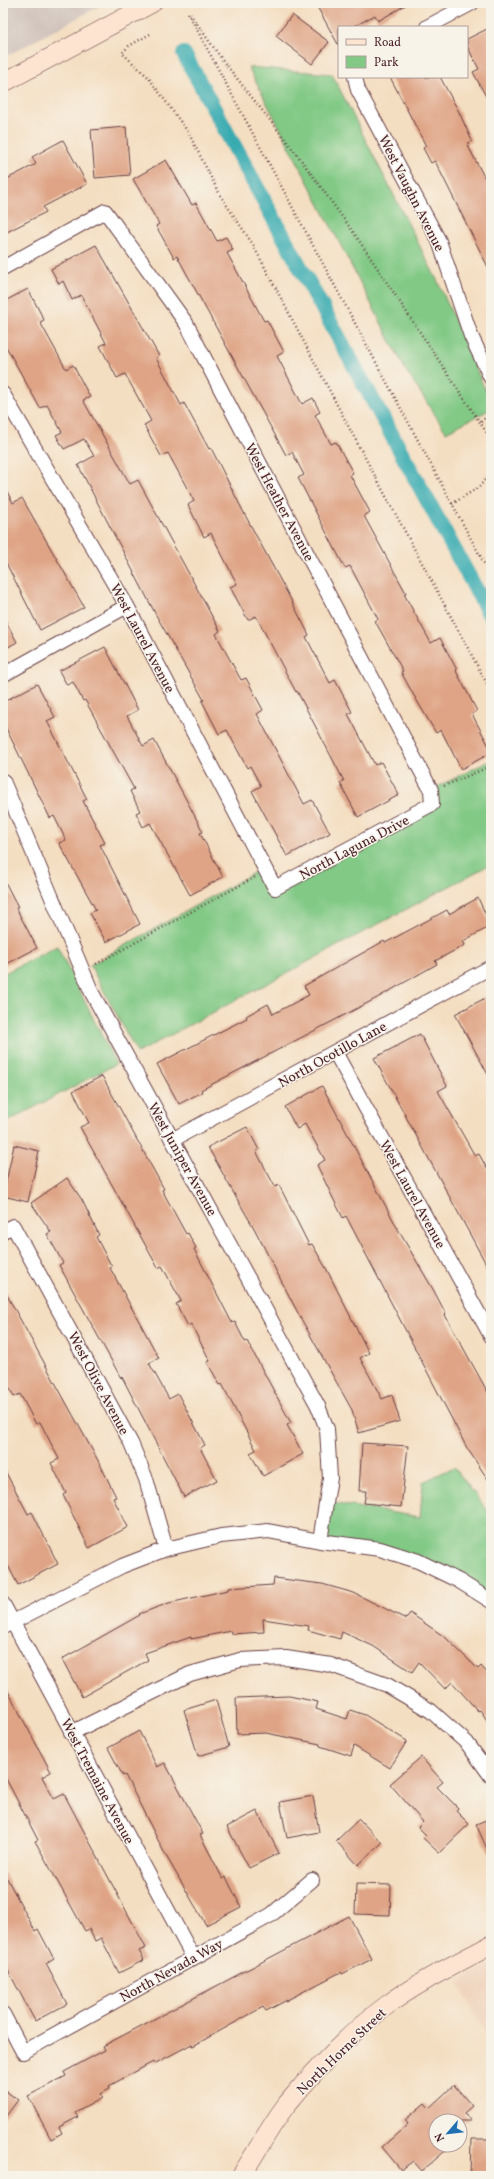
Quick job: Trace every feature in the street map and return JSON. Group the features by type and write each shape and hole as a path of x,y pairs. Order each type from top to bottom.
{"street":[{"path":"3,83 152,3"},
{"path":"428,26 472,3"},
{"name":"West Vaughn Avenue","path":"355,78 358,90 439,241 471,336 491,378"},
{"name":"West Heather Avenue","path":"3,268 105,211 186,323 431,790 432,804"},
{"name":"West Laurel Avenue","path":"3,394 127,606 275,888"},
{"path":"3,675 127,606"},
{"name":"West Juniper Avenue","path":"3,781 83,975 318,1406 327,1429 330,1478 320,1541"},
{"name":"North Laguna Drive","path":"275,888 432,804"},
{"name":"North Ocotillo Lane","path":"172,1140 491,967"},
{"name":"West Laurel Avenue","path":"335,1052 491,1336"},
{"name":"West Olive Avenue","path":"8,1228 131,1444 146,1479 166,1548"},
{"path":"8,1624 122,1566 166,1548 221,1536 268,1531 320,1541 380,1548 418,1561 459,1581 491,1601"},
{"name":"West Tremaine Avenue","path":"3,1604 8,1624 72,1733 193,1957"},
{"path":"72,1733 190,1674 240,1660 286,1658 331,1665 387,1685 431,1711 467,1743 491,1776"},
{"name":"North Nevada Way","path":"3,2014 23,2052 193,1957 271,1916 312,1880"},
{"name":"North Horne Street","path":"241,2176 286,2106 321,2066 361,2027 386,2006 420,1984 491,1945"}],"path":[{"path":"491,438 356,236 299,158 224,62 195,19 188,13 491,576"},
{"path":"150,34 129,46 122,53 148,77 188,132 220,195 252,243 354,437 491,691"},
{"path":"481,422 491,412"},
{"path":"452,504 479,487 491,473"},
{"path":"431,790 448,785 491,766"},
{"path":"94,965 266,871"}],"shaded area":[{"path":"3,3 105,3 3,58"},
{"path":"491,1964 491,2044 458,1982"}],"green space":[{"path":"248,67 332,74 438,282 491,403 491,409 446,432 405,369"},
{"path":"491,760 491,864 137,1053 90,965 264,867 275,888 432,804 431,790"},
{"path":"57,946 116,1064 3,1124 3,974"},
{"path":"454,1467 491,1515 491,1601 380,1549 320,1541 326,1502 420,1517 423,1482"}],"building":[{"path":"315,3 409,3 378,21 375,15 355,26 338,26 338,44"},
{"path":"292,15 329,42 312,64 276,36"},
{"path":"491,27 491,106 473,72 479,69 468,48 468,38"},
{"path":"391,78 441,78 459,112 472,141 467,144 491,190 491,273 435,161 431,163 423,148 426,146"},
{"path":"126,127 130,175 95,178 91,130"},
{"path":"63,140 87,184 43,207 46,212 3,234 3,181 36,164 32,157"},
{"path":"166,160 192,205 196,203 217,241 226,237 233,250 227,253 264,321 267,320 284,352 277,356 302,404 313,398 320,412 315,415 331,444 336,442 353,473 350,475 370,512 364,516 406,593 404,594 431,643 440,638 477,711 472,714 491,750 491,753 461,769 441,730 436,733 413,694 401,672 403,671 375,621 378,619 350,566 345,568 298,478 304,475 292,452 286,455 177,256 174,258 156,226 159,224 133,179"},
{"path":"96,245 159,356 156,358 181,405 184,403 209,449 211,448 309,635 306,637 330,683 335,680 352,712 348,714 375,765 381,762 399,795 358,817 340,783 344,781 256,616 248,620 230,587 237,584 211,533 204,537 188,505 194,501 168,453 161,456 144,425 151,421 125,374 117,378 100,346 106,343 81,295 72,300 63,281 59,284 51,269"},
{"path":"28,289 44,320 40,322 66,369 73,365 90,397 83,400 130,484 138,480 220,631 216,634 241,680 246,678 263,710 257,714 304,804 312,800 330,833 287,856 252,791 261,786 250,766 247,768 227,730 219,734 202,701 204,700 156,615 78,465 94,456 84,439 64,449 56,435 62,432 47,405 40,408 3,341 3,302"},
{"path":"3,484 13,503 22,498 84,607 40,630 3,557"},
{"path":"3,616 17,642 3,650"},
{"path":"105,647 138,710 127,716 143,746 154,740 203,832 200,833 223,877 190,895 150,823 143,827 136,813 140,811 130,791 134,789 85,700 83,701 73,682 67,685 59,671"},
{"path":"37,684 55,717 47,721 87,799 83,801 105,843 100,845 140,924 106,942 90,913 96,910 59,843 66,840 54,816 50,818 3,722 3,702"},
{"path":"3,878 18,907 16,908 37,948 3,966"},
{"path":"478,898 491,926 463,941 465,945 435,961 437,964 377,998 201,1090 202,1092 179,1104 157,1064 247,1018 246,1016 268,1004 273,1014 309,995 304,986 384,941 385,943 447,910 449,914"},
{"path":"491,995 491,1080 455,1014"},
{"path":"420,1034 447,1086 438,1091 475,1156 479,1154 491,1176 491,1273 374,1058"},
{"path":"102,1076 164,1189 162,1190 186,1234 188,1233 196,1248 194,1249 232,1323 235,1322 245,1342 247,1341 291,1423 287,1425 303,1454 263,1476 250,1453 256,1450 222,1384 220,1385 207,1362 210,1361 191,1324 188,1326 176,1304 181,1301 162,1266 158,1268 80,1127 89,1123 73,1091"},
{"path":"322,1086 400,1233 434,1291 446,1314 445,1315 491,1398 491,1484 467,1448 346,1216 343,1218 317,1165 325,1160 305,1124 297,1129 285,1107"},
{"path":"247,1127 259,1150 256,1151 275,1187 279,1185 309,1245 312,1244 327,1270 369,1353 360,1358 382,1399 392,1395 400,1421 359,1433 352,1410 299,1315 254,1228 208,1147"},
{"path":"14,1145 39,1151 28,1202 3,1196"},
{"path":"67,1178 82,1200 99,1235 96,1237 112,1267 110,1268 159,1358 149,1363 169,1399 178,1394 205,1445 200,1448 217,1480 184,1497 122,1377 121,1378 59,1265 63,1263 47,1234 51,1232 31,1203"},
{"path":"3,1288 101,1466 116,1497 113,1498 128,1527 89,1548 63,1495 66,1493 51,1463 59,1459 40,1422 36,1424 20,1394 14,1397 3,1376"},
{"path":"362,1443 408,1446 401,1507 364,1503 366,1491 359,1491"},
{"path":"3,1467 28,1514 32,1512 58,1564 18,1585 3,1556"},
{"path":"274,1578 322,1584 354,1593 406,1619 410,1613 446,1638 478,1669 481,1666 491,1677 491,1726 480,1710 478,1711 452,1682 445,1689 419,1662 412,1672 373,1646 342,1632 340,1639 308,1630 309,1626 263,1619 264,1632 231,1634 231,1631 191,1639 191,1637 145,1653 148,1660 82,1697 62,1659 140,1615 139,1614 169,1603 228,1590 228,1588 273,1585"},
{"path":"3,1682 51,1772 42,1777 54,1799 64,1794 146,1948 139,1951 144,1960 119,1973 101,1938 95,1941 89,1929 85,1931 35,1841 38,1840 3,1773"},
{"path":"289,1696 318,1702 316,1709 347,1719 350,1710 365,1715 407,1741 390,1768 354,1746 351,1756 320,1746 320,1744 266,1733 237,1734 236,1698"},
{"path":"216,1700 229,1747 198,1756 184,1710"},
{"path":"139,1731 157,1767 165,1763 203,1834 200,1835 223,1879 226,1877 241,1907 206,1925 165,1854 125,1775 123,1776 108,1748"},
{"path":"421,1757 443,1782 437,1787 458,1808 456,1811 469,1824 439,1853 423,1838 426,1835 418,1827 423,1822 390,1784"},
{"path":"313,1796 319,1832 287,1838 280,1802"},
{"path":"257,1811 279,1853 249,1868 227,1827"},
{"path":"491,1818 491,1858 476,1824"},
{"path":"359,1819 382,1843 358,1865 336,1841"},
{"path":"3,1871 35,1931 38,1929 54,1959 46,1964 67,2004 35,2021 3,1961"},
{"path":"356,1884 391,1885 390,1915 355,1914"},
{"path":"349,1916 372,1959 342,1974 341,1972 266,2011 263,2007 193,2046 192,2044 154,2064 153,2062 109,2086 110,2089 100,2094 102,2098 75,2113 78,2117 59,2127 62,2133 51,2139 28,2096 66,2076 64,2072 105,2050 103,2046"},
{"path":"454,2085 472,2106 464,2113 428,2113 428,2153 443,2153 422,2171 413,2161 401,2170 382,2147 408,2124 405,2120 425,2103 429,2108"},
{"path":"3,2089 18,2100 3,2120"},
{"path":"471,2139 491,2139 491,2176 470,2176"}],"waterway":[{"path":"184,54 491,617"}]}
